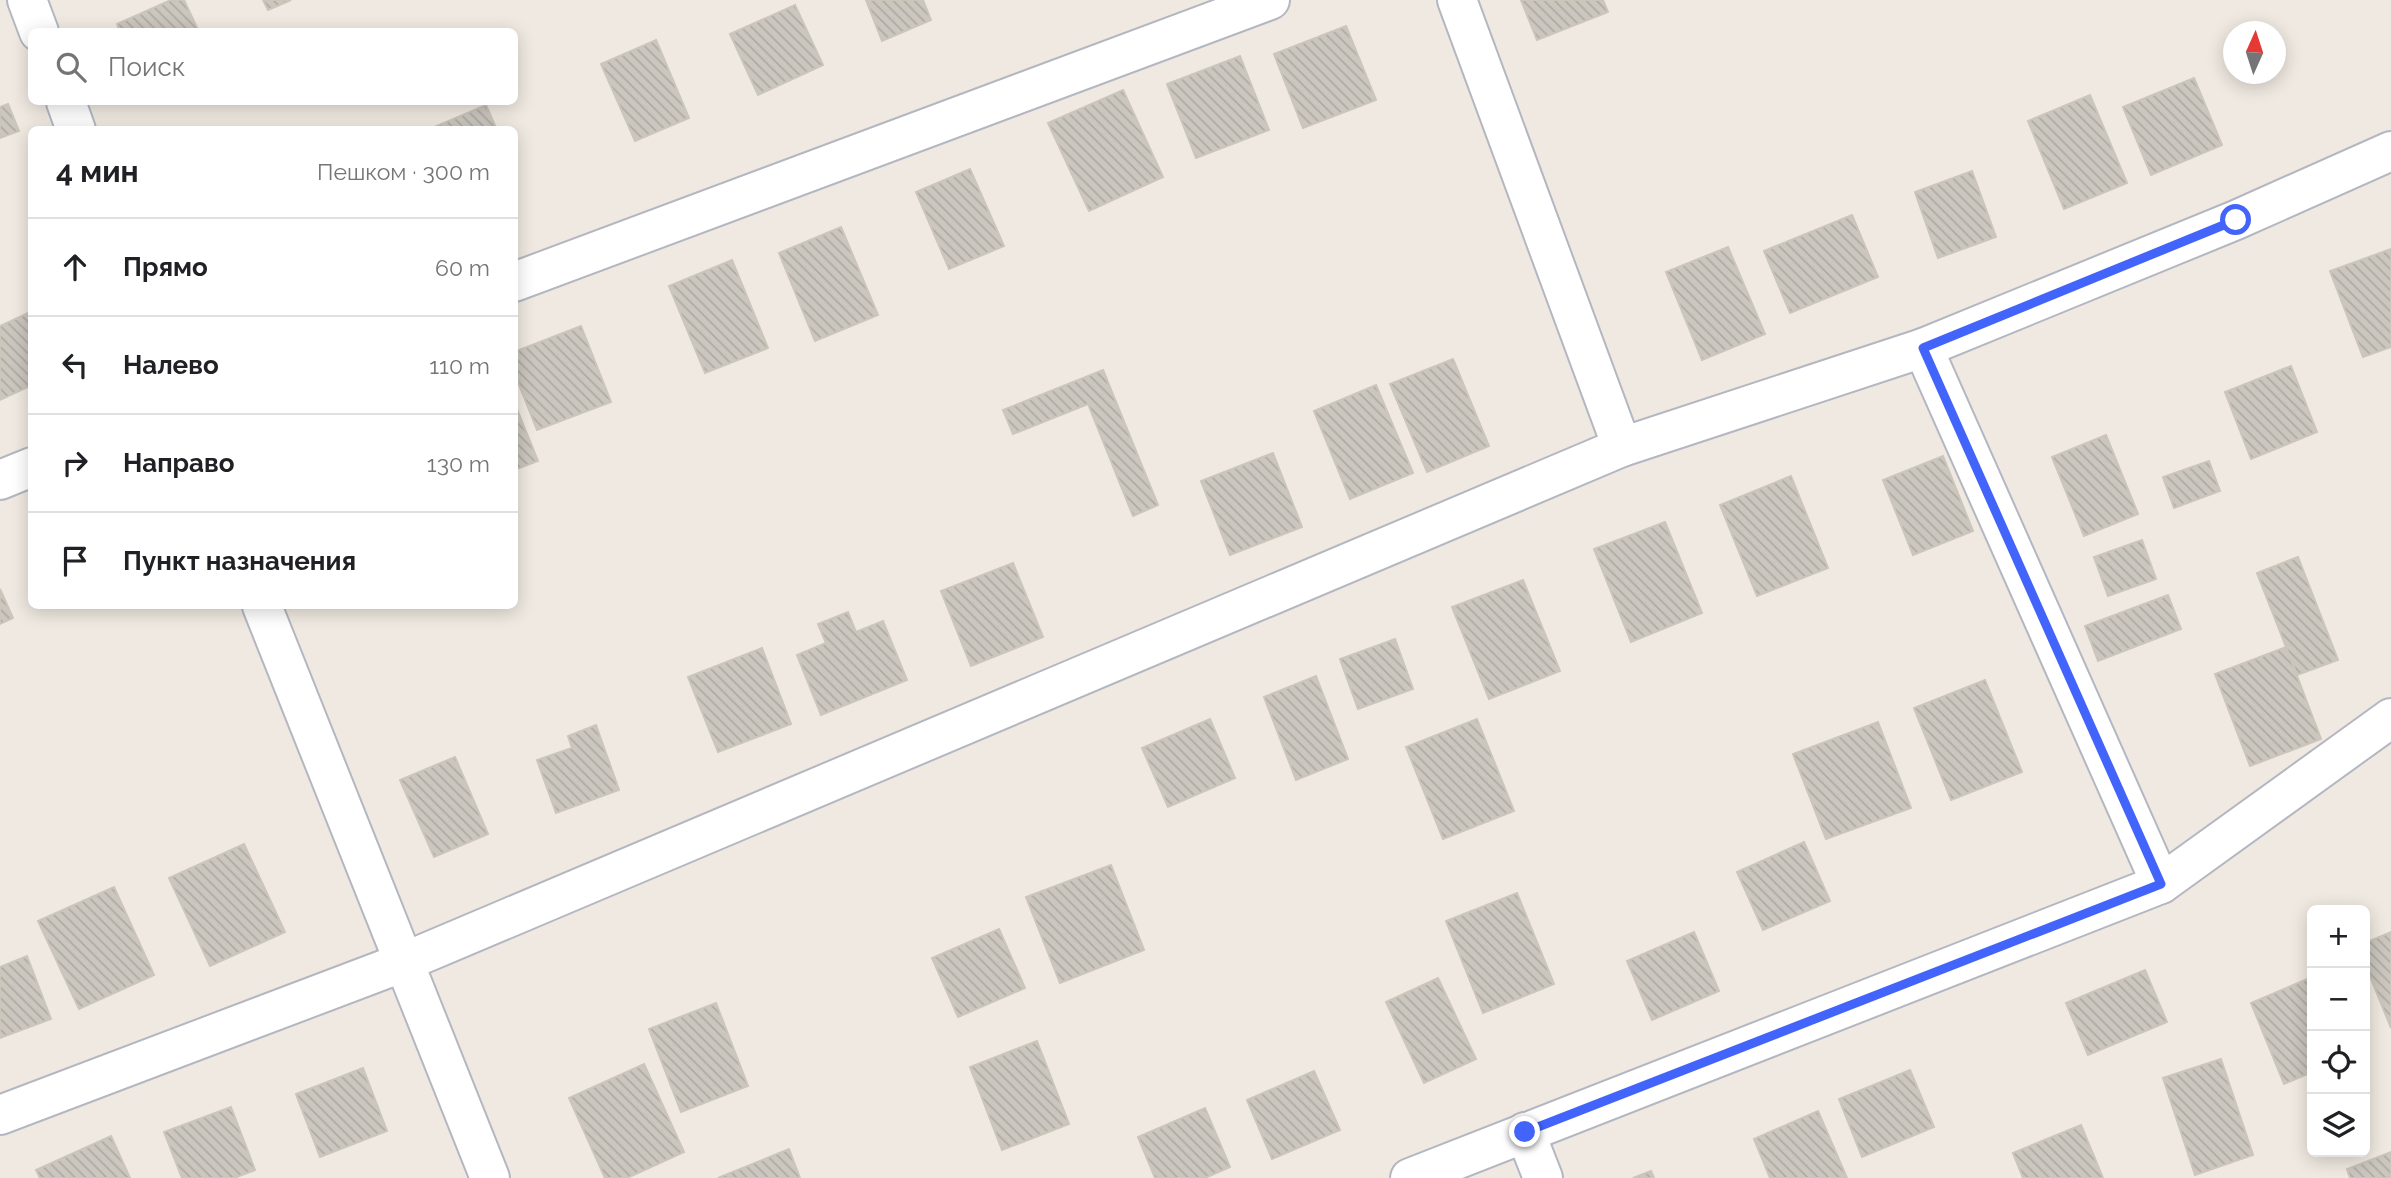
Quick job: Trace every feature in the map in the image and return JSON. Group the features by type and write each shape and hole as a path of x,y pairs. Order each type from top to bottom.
{"street":[{"path":"27,0 38,28"},
{"path":"518,281 1270,0"},
{"path":"1457,0 1622,447"},
{"path":"67,105 75,126"},
{"path":"0,1115 404,962 1622,447 1923,348 2236,220 2391,151"},
{"path":"1923,348 2161,884"},
{"path":"0,480 28,469"},
{"path":"263,609 490,1178"},
{"path":"1410,1178 2161,884 2391,718"},
{"path":"1525,1132 1543,1178"}],"building":[{"path":"171,0 184,0 197,28 118,28 117,24"},
{"path":"263,0 291,0 268,10"},
{"path":"866,0 923,0 931,20 882,41"},
{"path":"1521,0 1603,0 1608,12 1537,40"},
{"path":"795,5 823,65 758,95 730,34"},
{"path":"1346,26 1376,100 1303,128 1274,54"},
{"path":"656,40 689,118 635,141 601,64"},
{"path":"1240,56 1269,130 1196,158 1167,84"},
{"path":"2194,78 2222,145 2151,175 2123,107"},
{"path":"1123,90 1163,177 1089,211 1048,123"},
{"path":"2090,95 2127,183 2064,209 2028,121"},
{"path":"8,104 19,131 0,138 0,107"},
{"path":"486,105 495,126 437,126"},
{"path":"970,169 1004,246 949,269 916,192"},
{"path":"1972,171 1996,237 1938,258 1915,192"},
{"path":"1852,215 1878,277 1790,313 1764,251"},
{"path":"841,227 878,315 815,341 779,253"},
{"path":"1728,247 1765,334 1702,360 1666,272"},
{"path":"2391,249 2391,347 2363,357 2330,271"},
{"path":"732,260 768,348 705,373 669,286"},
{"path":"28,313 28,387 0,400 0,326"},
{"path":"581,326 611,402 537,430 518,382 518,350"},
{"path":"1453,359 1489,446 1427,472 1390,384"},
{"path":"2291,366 2317,432 2251,459 2225,392"},
{"path":"1103,370 1158,505 1133,516 1088,404 1013,434 1003,410"},
{"path":"1376,385 1413,473 1350,499 1314,411"},
{"path":"518,412 538,461 518,468"},
{"path":"2106,435 2138,514 2084,536 2052,457"},
{"path":"1273,453 1302,527 1230,555 1201,481"},
{"path":"1943,456 1973,531 1913,555 1883,480"},
{"path":"2209,461 2220,491 2174,508 2163,477"},
{"path":"1791,476 1828,568 1757,596 1720,505"},
{"path":"1665,522 1702,613 1631,642 1594,549"},
{"path":"2142,540 2156,579 2108,596 2094,557"},
{"path":"2298,557 2338,660 2297,675 2257,573"},
{"path":"1013,563 1043,637 971,666 941,591"},
{"path":"1523,580 1560,671 1489,699 1452,607"},
{"path":"0,589 13,618 0,624"},
{"path":"2168,595 2181,629 2098,661 2085,626"},
{"path":"848,612 856,632 883,621 907,680 821,715 797,655 826,643 818,624"},
{"path":"1395,639 1413,689 1358,709 1340,659"},
{"path":"2286,647 2321,739 2250,766 2215,674"},
{"path":"762,648 791,724 718,752 688,677"},
{"path":"1316,676 1348,759 1296,780 1264,697"},
{"path":"1985,680 2022,772 1951,800 1914,708"},
{"path":"1210,719 1235,778 1168,807 1142,748"},
{"path":"1477,719 1514,811 1443,839 1406,747"},
{"path":"1878,722 1911,808 1826,839 1793,754"},
{"path":"596,725 619,790 556,813 537,760 572,748 568,736"},
{"path":"455,757 488,834 434,857 400,780"},
{"path":"1804,842 1830,901 1763,930 1737,872"},
{"path":"244,844 285,932 210,966 169,878"},
{"path":"1111,865 1144,950 1060,983 1026,897"},
{"path":"114,887 154,975 79,1009 38,921"},
{"path":"1517,893 1554,984 1483,1013 1446,921"},
{"path":"999,929 1025,988 958,1017 932,958"},
{"path":"1694,932 1719,991 1652,1020 1627,961"},
{"path":"2391,932 2391,1028 2370,976 2370,941"},
{"path":"27,956 51,1019 0,1038 0,967"},
{"path":"2145,970 2167,1022 2088,1055 2066,1003"},
{"path":"1438,978 1476,1059 1424,1083 1386,1002"},
{"path":"2307,979 2307,1074 2284,1084 2251,1003"},
{"path":"716,1003 748,1086 681,1112 649,1029"},
{"path":"1037,1041 1069,1124 1002,1150 970,1067"},
{"path":"2221,1059 2253,1155 2195,1175 2163,1078"},
{"path":"644,1064 684,1152 627,1178 605,1178 569,1098"},
{"path":"363,1068 387,1131 320,1157 296,1094"},
{"path":"1910,1070 1934,1127 1862,1157 1839,1099"},
{"path":"1314,1071 1340,1130 1272,1159 1247,1100"},
{"path":"231,1107 255,1170 234,1178 182,1178 164,1132"},
{"path":"1205,1108 1230,1167 1205,1178 1155,1178 1138,1137"},
{"path":"1818,1111 1847,1178 1770,1178 1754,1139"},
{"path":"2081,1125 2103,1178 2023,1178 2013,1153"},
{"path":"111,1136 130,1178 40,1178 36,1170"},
{"path":"789,1149 800,1178 718,1178"},
{"path":"2391,1152 2391,1178 2350,1178 2347,1169"},
{"path":"1651,1171 1654,1178 1633,1178"}],"route":[{"path":"1525,1132 2161,884 1923,348 2236,220"}]}
